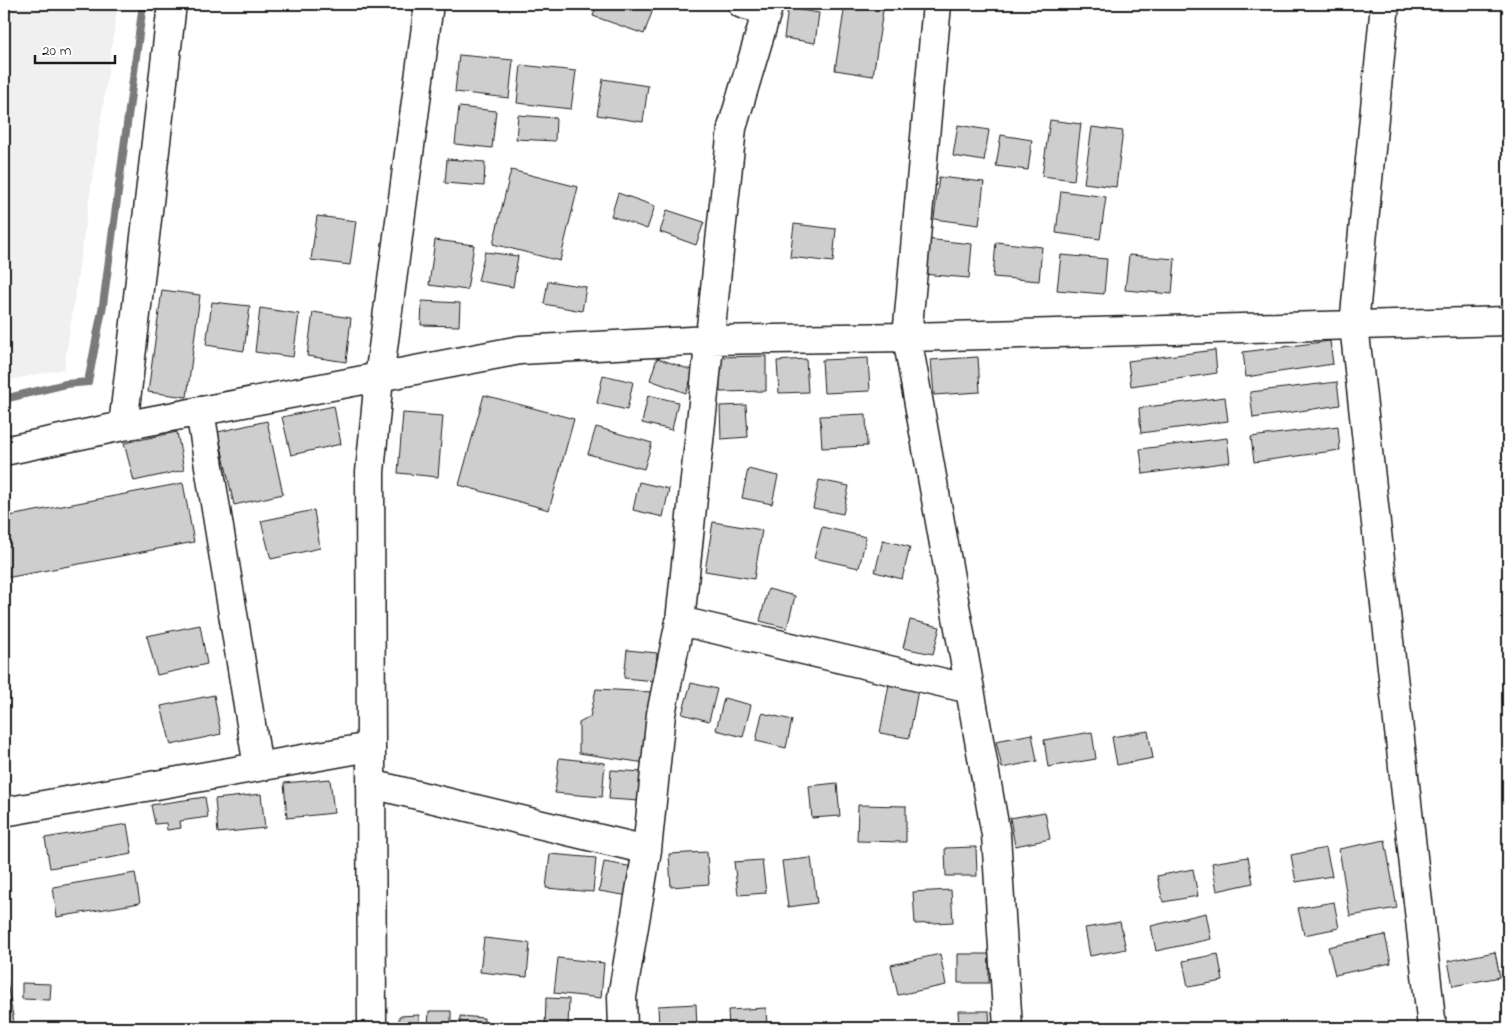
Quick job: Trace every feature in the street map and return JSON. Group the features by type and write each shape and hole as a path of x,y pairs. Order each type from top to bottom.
{"street":[{"path":"122,426 172,4"},
{"path":"372,1028 370,472 379,378 429,4"},
{"path":"937,4 907,337 996,835 1008,1028"},
{"path":"1385,4 1354,324 1432,1028"},
{"path":"623,1028 622,997 647,850 661,714 680,621 732,128 759,6"},
{"path":"4,452 122,426 520,350 710,340 907,337 1508,321"},
{"path":"200,411 258,767"},
{"path":"680,621 970,689"},
{"path":"4,812 370,746"},
{"path":"371,784 647,850"}],"shaded area":[{"path":"4,4 118,4 64,369 4,381"}],"building":[{"path":"544,4 559,4 557,8"},
{"path":"597,4 655,4 644,34 593,16"},
{"path":"845,4 884,4 873,76 835,70"},
{"path":"788,8 819,13 815,43 784,38"},
{"path":"459,55 513,60 509,98 455,92"},
{"path":"521,65 576,71 571,109 517,103"},
{"path":"603,79 648,86 643,122 597,115"},
{"path":"459,107 496,111 492,148 455,144"},
{"path":"518,115 556,118 555,141 516,139"},
{"path":"1050,120 1081,124 1074,180 1042,176"},
{"path":"958,125 989,130 984,161 953,156"},
{"path":"1092,127 1123,131 1116,187 1084,183"},
{"path":"1001,135 1032,140 1028,170 996,166"},
{"path":"447,159 485,162 484,186 445,183"},
{"path":"511,170 578,187 560,261 493,244"},
{"path":"939,177 984,182 979,225 934,219"},
{"path":"1061,191 1106,197 1100,239 1056,233"},
{"path":"618,193 655,206 647,229 611,216"},
{"path":"667,210 704,222 696,245 660,232"},
{"path":"317,216 356,221 350,265 311,260"},
{"path":"794,224 836,229 833,262 790,257"},
{"path":"926,239 972,244 969,278 922,274"},
{"path":"435,240 474,245 467,290 429,285"},
{"path":"996,242 1042,247 1039,281 993,277"},
{"path":"485,252 518,256 513,287 478,281"},
{"path":"1061,255 1107,259 1104,294 1057,290"},
{"path":"1129,255 1175,259 1172,294 1125,290"},
{"path":"548,281 586,287 582,311 544,304"},
{"path":"162,290 200,295 187,397 148,392"},
{"path":"422,301 460,303 459,326 421,325"},
{"path":"212,302 250,306 244,351 206,345"},
{"path":"260,308 299,314 293,357 255,352"},
{"path":"313,312 351,318 346,362 307,356"},
{"path":"1330,341 1333,364 1246,377 1243,352"},
{"path":"1215,350 1217,373 1131,386 1128,361"},
{"path":"766,356 766,391 720,392 719,357"},
{"path":"978,357 980,392 934,395 931,360"},
{"path":"657,358 694,371 686,393 650,380"},
{"path":"868,358 870,391 824,393 822,360"},
{"path":"806,359 808,392 779,393 777,361"},
{"path":"603,375 633,382 627,410 597,403"},
{"path":"1337,382 1340,405 1253,418 1250,392"},
{"path":"484,395 574,419 549,510 459,485"},
{"path":"648,395 678,402 672,430 642,423"},
{"path":"1225,397 1228,421 1141,433 1139,408"},
{"path":"746,405 748,437 721,439 720,406"},
{"path":"334,406 341,444 291,455 282,417"},
{"path":"403,413 443,416 438,477 398,473"},
{"path":"866,414 867,446 822,448 820,416"},
{"path":"267,421 283,494 234,505 218,432"},
{"path":"1338,426 1340,450 1254,462 1251,437"},
{"path":"596,427 652,443 644,469 588,454"},
{"path":"177,432 184,470 134,481 124,443"},
{"path":"1227,438 1230,462 1143,474 1140,449"},
{"path":"748,469 778,476 772,504 742,498"},
{"path":"819,480 849,486 843,514 813,508"},
{"path":"639,482 669,489 663,517 633,510"},
{"path":"183,483 194,542 6,578 4,568 4,517"},
{"path":"314,510 320,548 271,559 261,521"},
{"path":"713,522 762,530 754,579 705,571"},
{"path":"822,527 866,537 859,568 814,558"},
{"path":"883,540 910,547 902,579 875,572"},
{"path":"768,589 795,596 787,628 760,621"},
{"path":"910,620 940,627 933,654 903,648"},
{"path":"200,625 207,664 157,675 147,636"},
{"path":"627,650 657,653 655,681 624,678"},
{"path":"691,683 717,689 709,721 682,714"},
{"path":"889,684 918,690 909,738 880,733"},
{"path":"596,689 653,692 645,763 579,753 579,723 590,717"},
{"path":"214,695 221,734 171,745 161,706"},
{"path":"724,698 751,705 743,737 716,730"},
{"path":"762,713 792,720 786,748 756,741"},
{"path":"1148,731 1153,758 1117,765 1112,737"},
{"path":"1092,732 1096,759 1048,767 1044,740"},
{"path":"1032,734 1037,761 1002,768 996,741"},
{"path":"559,758 605,763 602,797 555,793"},
{"path":"611,770 642,772 640,801 609,799"},
{"path":"330,779 334,813 287,818 284,783"},
{"path":"837,783 840,816 812,818 809,786"},
{"path":"261,794 265,828 218,833 215,799"},
{"path":"205,797 208,817 180,821 181,828 167,830 166,823 155,824 151,805"},
{"path":"858,805 906,806 906,842 857,841"},
{"path":"1045,812 1050,839 1015,846 1010,818"},
{"path":"127,824 132,854 50,868 45,838"},
{"path":"1385,840 1397,908 1350,916 1339,849"},
{"path":"976,847 977,876 946,876 945,848"},
{"path":"1326,848 1332,876 1296,882 1291,855"},
{"path":"707,852 709,884 671,887 669,854"},
{"path":"550,854 596,858 593,892 546,888"},
{"path":"1248,857 1253,883 1217,891 1212,863"},
{"path":"811,858 817,903 788,907 782,861"},
{"path":"762,860 766,893 738,895 734,862"},
{"path":"604,862 634,867 629,896 599,891"},
{"path":"1193,869 1198,896 1163,902 1157,876"},
{"path":"135,873 140,903 57,917 53,887"},
{"path":"951,890 953,922 915,924 913,892"},
{"path":"1334,902 1339,928 1304,935 1298,908"},
{"path":"1206,913 1211,939 1156,951 1151,926"},
{"path":"1120,922 1126,949 1090,956 1085,928"},
{"path":"1385,935 1391,963 1335,975 1328,947"},
{"path":"484,938 530,943 527,977 480,972"},
{"path":"1495,952 1500,977 1453,986 1448,961"},
{"path":"940,954 946,985 898,995 891,965"},
{"path":"958,954 989,954 989,983 958,983"},
{"path":"1218,954 1223,981 1188,987 1183,961"},
{"path":"558,958 604,963 601,998 554,993"},
{"path":"4,965 15,1028 4,1028"},
{"path":"22,983 51,984 50,1000 22,999"},
{"path":"546,998 569,999 568,1028 545,1028"},
{"path":"696,1004 697,1028 659,1028 658,1006"},
{"path":"766,1008 767,1028 729,1028 728,1010"},
{"path":"429,1011 451,1011 451,1028 428,1028"},
{"path":"958,1011 989,1011 990,1028 959,1028"},
{"path":"419,1015 419,1028 399,1028 399,1016"},
{"path":"460,1016 484,1018 484,1028 460,1028"}],"waterway":[{"path":"4,399 66,384 88,382 103,305 143,4"}]}
